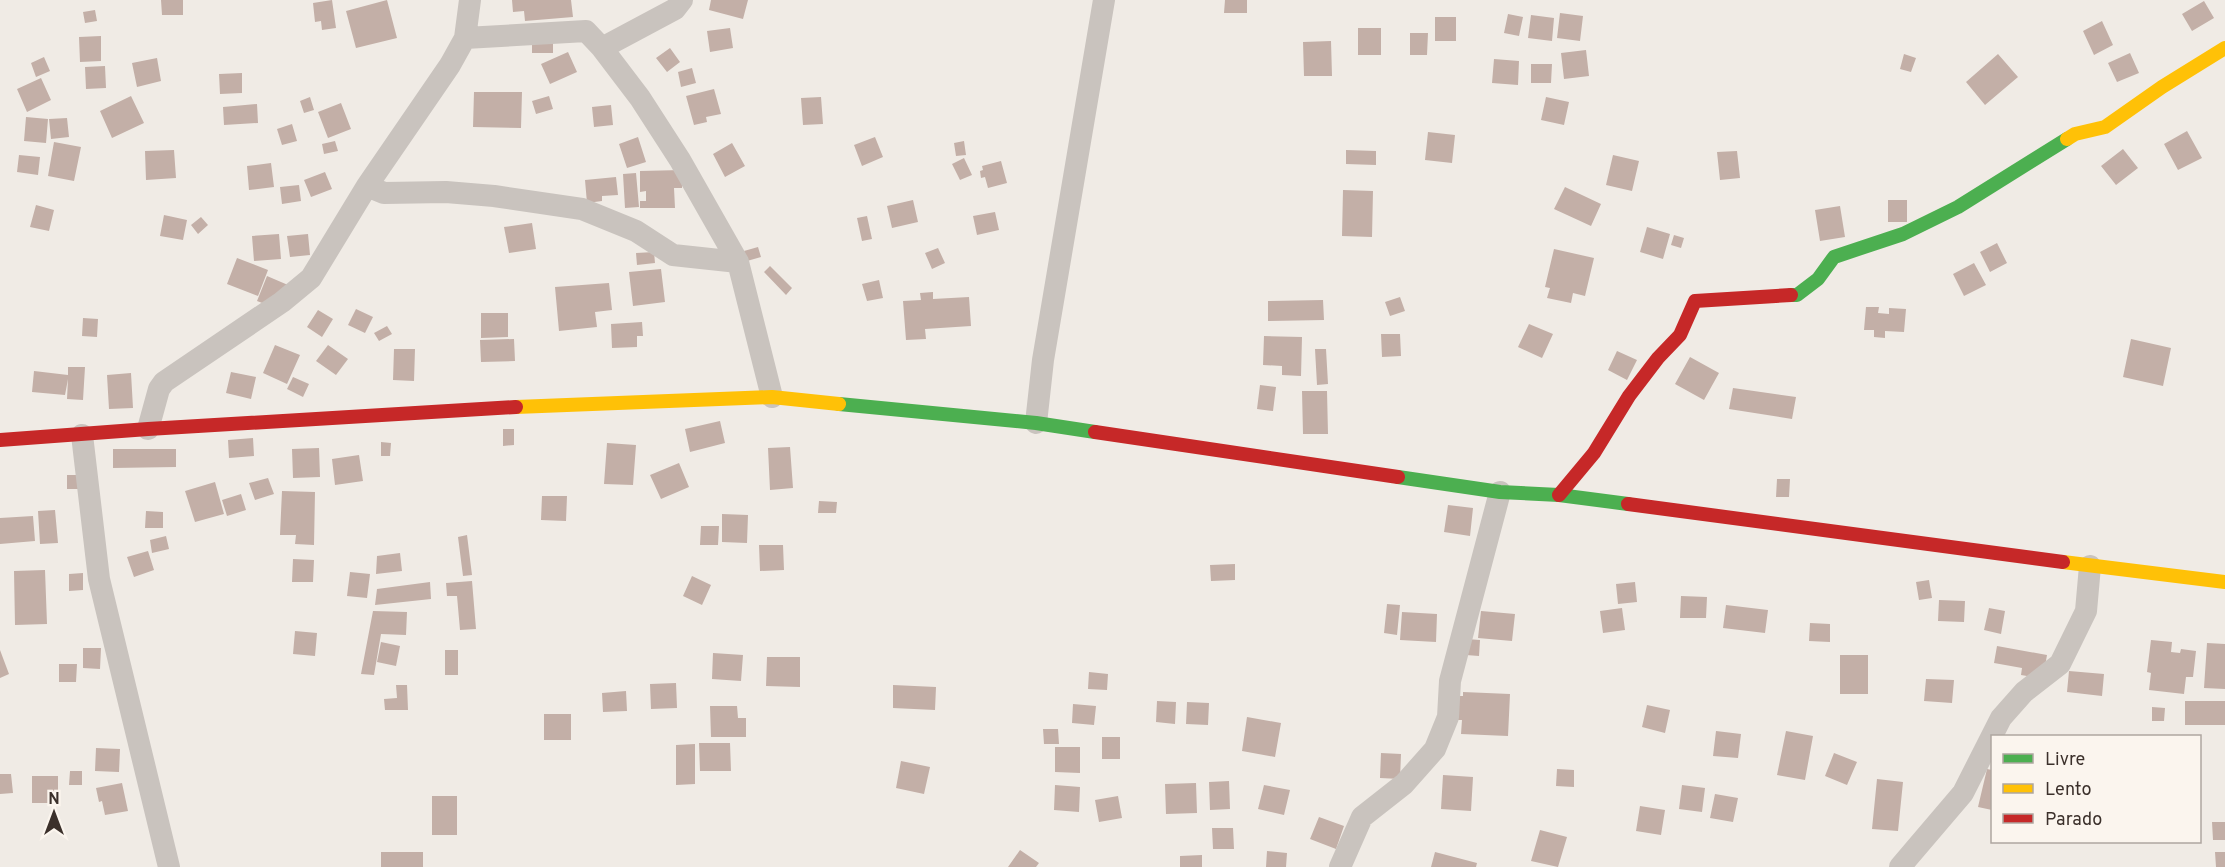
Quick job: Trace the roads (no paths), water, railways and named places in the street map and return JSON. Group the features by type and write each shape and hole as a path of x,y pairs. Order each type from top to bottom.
{"street":[{"path":"148,429 159,389 164,382 274,308 311,278 367,186 450,65 465,38 470,0"},
{"path":"602,48 675,9 682,0"},
{"path":"1036,423 1043,360 1104,0"},
{"path":"465,38 586,31 602,48 640,98 681,159 738,262 772,397"},
{"path":"1559,495 1594,453 1629,396 1658,358 1680,335 1695,301 1797,295 1818,279 1834,257 1903,234 1958,207 2075,134 2106,127 2162,87 2225,48"},
{"path":"367,186 384,193 446,192 494,196 582,209 636,231 673,255 738,262"},
{"path":"0,441 148,429 593,403 772,397 1036,423 1500,492 1559,495 2225,582"},
{"path":"81,435 99,579 169,867"},
{"path":"1340,867 1362,816 1404,784 1435,749 1448,717 1450,681 1500,492"},
{"path":"1992,735 2001,718 2024,692 2060,664 2086,611 2090,566"},
{"path":"1900,867 1963,793 1991,738"}]}
